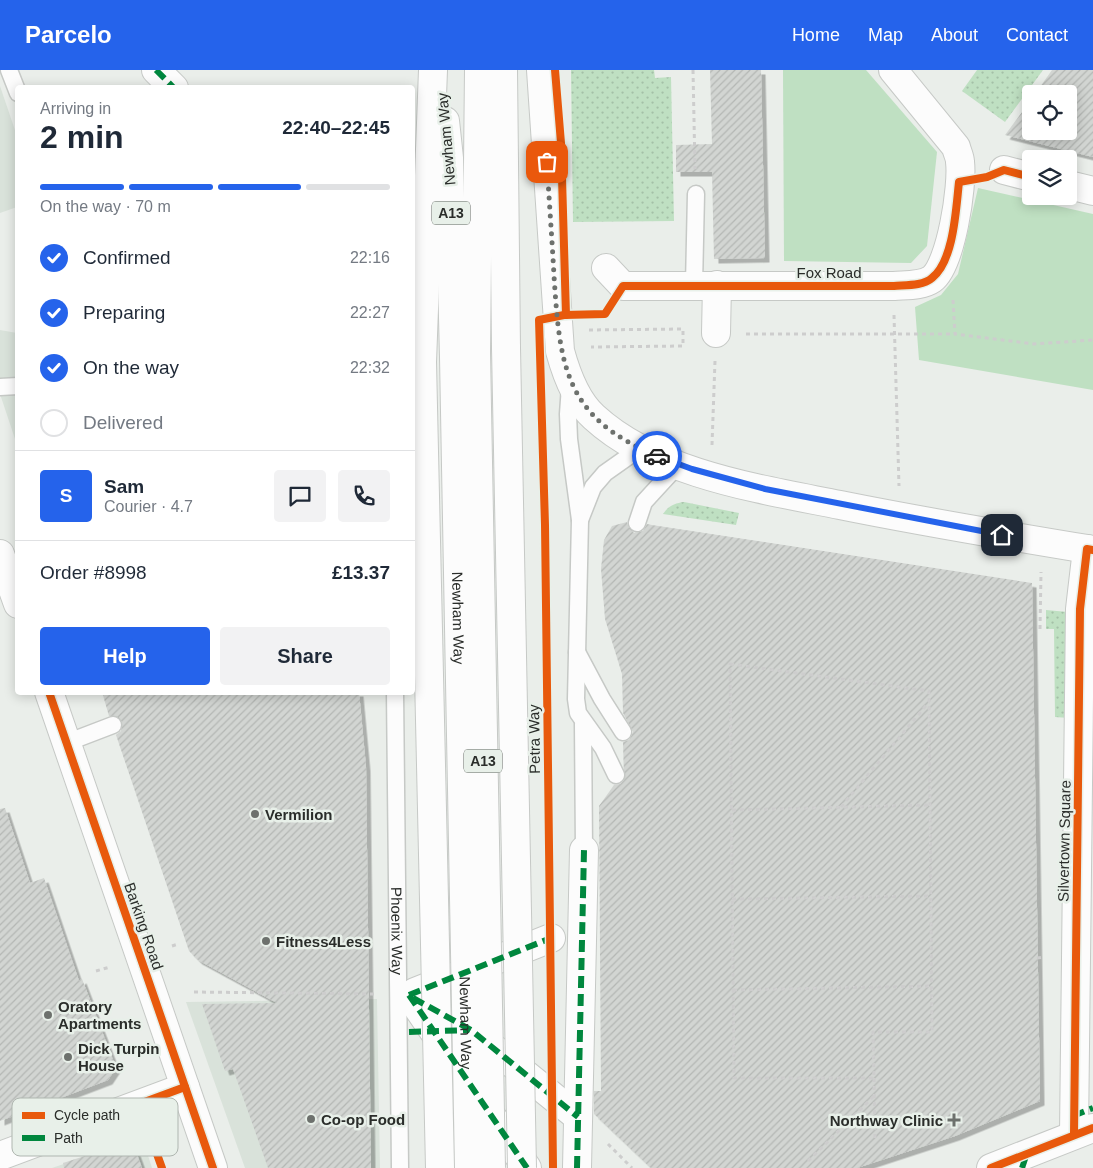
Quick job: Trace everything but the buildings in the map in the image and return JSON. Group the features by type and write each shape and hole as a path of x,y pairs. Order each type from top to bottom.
{"main road":[{"path":"156,70 171,85"},
{"name":"Newham Way","path":"433,70 422,362 440,1168"},
{"name":"Newham Way","path":"440,70 465,355 491,1168"},
{"name":"Newham Way","path":"469,1168 465,355 479,70"},
{"name":"A13","path":"503,70 506,348 522,1168"},
{"path":"541,70 556,316 560,350 571,384 593,417 638,449 678,465 765,489 915,519 1090,549"},
{"path":"893,70 956,147 960,161 960,182 948,254 941,268"},
{"path":"1004,170 1022,175"},
{"path":"1077,187 1093,191"},
{"name":"Fox Road","path":"614,277 706,285 894,286 920,283 932,279 941,268"},
{"path":"706,285 715,339"},
{"name":"Silvertown Square","path":"1083,1122 1080,609 1090,549"},
{"path":"0,554 15,596"},
{"name":"Barking Road","path":"50,695 213,1168"},
{"path":"577,1168 584,850"},
{"path":"409,995 551,938"},
{"path":"409,995 414,1032 527,1168"},
{"path":"409,995 471,1030 578,1118"},
{"path":"414,1032 471,1030"},
{"path":"155,1098 184,1087"},
{"path":"991,1168 1025,1160 1083,1122"},
{"path":"0,1156 12,1152"}],"lane":[{"path":"9,70 15,85"},
{"path":"696,194 706,285"},
{"path":"571,384 568,414 569,439 580,520 576,699 578,713 584,724 603,748 616,775"},
{"path":"0,387 15,386"},
{"path":"580,520 593,487 605,473 638,449"},
{"path":"637,523 644,502 678,465"},
{"path":"576,647 588,674 623,732"},
{"name":"Phoenix Way","path":"395,695 414,1032 400,1168"},
{"path":"584,724 584,850"},
{"path":"66,743 113,725"}],"path":[{"path":"694,70 696,194"},
{"path":"941,268 952,284 955,334"},
{"path":"583,347 683,346 683,329 586,330"},
{"path":"712,448 715,339 741,334 955,334 1034,344 1093,340"},
{"path":"894,334 899,492"},
{"path":"1040,568 1040,629"},
{"path":"874,1078 734,1078 730,664 929,691 932,1032 873,1032 875,1095 875,1140"},
{"path":"841,807 929,702"},
{"path":"732,810 930,805"},
{"path":"732,899 930,896"},
{"path":"172,946 178,944"},
{"path":"1037,958 1044,957"},
{"path":"96,972 110,967"},
{"path":"733,990 932,986"},
{"path":"194,992 377,994"},
{"path":"808,1161 875,1095"},
{"path":"608,1144 632,1168"}],"shaded area":[{"path":"0,86 15,130 15,208 0,213"},
{"path":"0,330 15,333 15,439 0,394"},
{"name":"Co-op Food","path":"377,999 380,1168 245,1168 186,1002"},
{"path":"87,1156 148,1156 152,1168 52,1168"}],"green space":[{"path":"571,70 654,70 655,78 671,77 674,221 573,222"},
{"path":"783,70 866,70 937,152 927,246 911,263 784,261"},
{"path":"977,70 1043,70 1032,85 1022,85 1022,99 1005,122 962,91"},
{"path":"978,188 1022,198 1022,205 1053,205 1093,214 1093,390 919,360 915,307 941,295 958,274"},
{"path":"684,502 739,513 736,525 663,514 672,505"},
{"path":"1046,610 1068,612 1069,718 1055,717 1054,629 1046,629"}],"marked path":[{"path":"156,70 171,85"},
{"path":"577,1168 584,850"},
{"path":"409,995 551,938"},
{"path":"409,995 527,1168"},
{"path":"413,998 471,1030 578,1117"},
{"path":"409,1032 469,1030"},
{"path":"1073,1116 1093,1108"},
{"path":"1022,1168 1027,1153"}],"cycle path":[{"path":"555,70 561,143 566,315"},
{"name":"Petra Way","path":"553,1168 545,525 539,320 564,315 605,314 623,286 894,286 914,285 928,281 939,270 949,247 953,233 959,182 987,177 1004,170 1022,175"},
{"path":"1074,1134 1080,609 1087,549 1093,550"},
{"path":"50,695 213,1168"},
{"path":"155,1098 185,1087"},
{"path":"991,1168 1093,1128"},
{"path":"158,1156 162,1168"}],"way so far":[{"path":"547,162 556,316 564,366 571,384 593,417 638,449 657,456"}],"place":[{"name":"Vermilion","path":"255,814"},
{"name":"Fitness4Less","path":"266,941"},
{"name":"Oratory Apartments","path":"48,1015"},
{"name":"Dick Turpin House","path":"68,1057"},
{"name":"Co-op Food","path":"311,1119"},
{"name":"Northway Clinic","path":"954,1120"}],"route":[{"path":"657,456 707,474 765,489 895,516 1002,535"}]}
